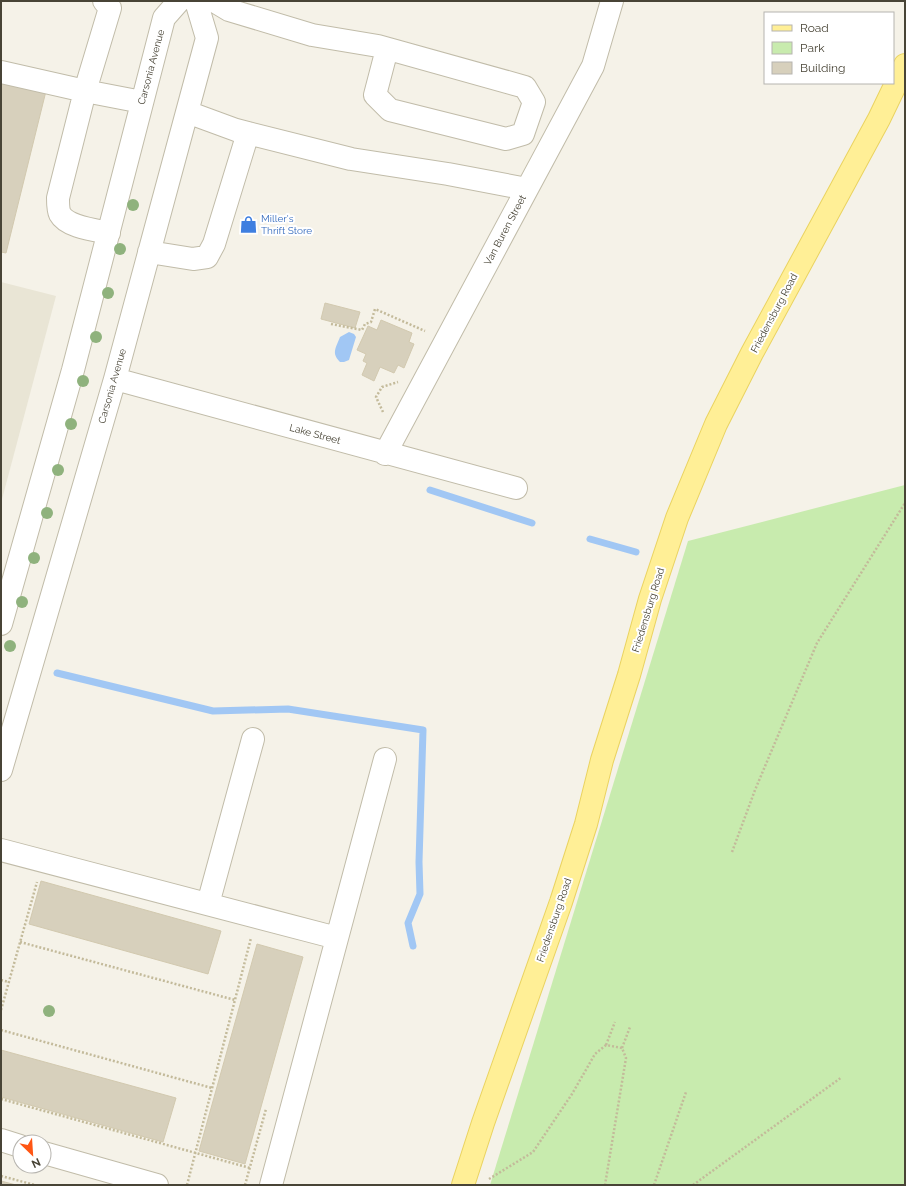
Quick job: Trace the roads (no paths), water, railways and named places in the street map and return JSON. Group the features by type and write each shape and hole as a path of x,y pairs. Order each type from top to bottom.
{"main road":[{"name":"Friedensburg Road","path":"463,1185 483,1123 561,902 586,824 602,760 629,675 650,599 677,518 716,424 752,353 879,119 905,65"}],"street":[{"path":"104,1 110,8 85,92 58,198 60,213 67,222 108,232"},
{"name":"Carsonia Avenue","path":"1,624 73,370 164,18 179,1"},
{"name":"Carsonia Avenue","path":"1,770 115,380 207,38 196,1"},
{"path":"214,1 229,10 312,35 387,49 525,87 534,102 523,134 506,139 390,110 375,95 387,49"},
{"name":"Van Buren Street","path":"385,454 593,66 612,1"},
{"path":"1,72 85,92 142,102"},
{"path":"187,112 236,130 352,159 448,174 527,189"},
{"path":"149,252 193,260 207,257 214,244 248,133"},
{"name":"Lake Street","path":"115,380 385,454 516,488"},
{"path":"208,904 253,739"},
{"path":"272,1180 385,759"},
{"path":"1,850 337,938"},
{"path":"1,1140 12,1143"},
{"path":"52,1155 156,1185"}],"water":[{"path":"349,332 354,334 356,337 349,360 340,362 335,353 336,347 340,337"}],"waterway":[{"path":"430,490 532,523"},
{"path":"590,539 636,552"},
{"path":"57,673 213,711 288,709 423,730 419,862 420,894 408,923 413,946"}],"place":[{"name":"Miller's Thrift Store","path":"248,224"}]}
